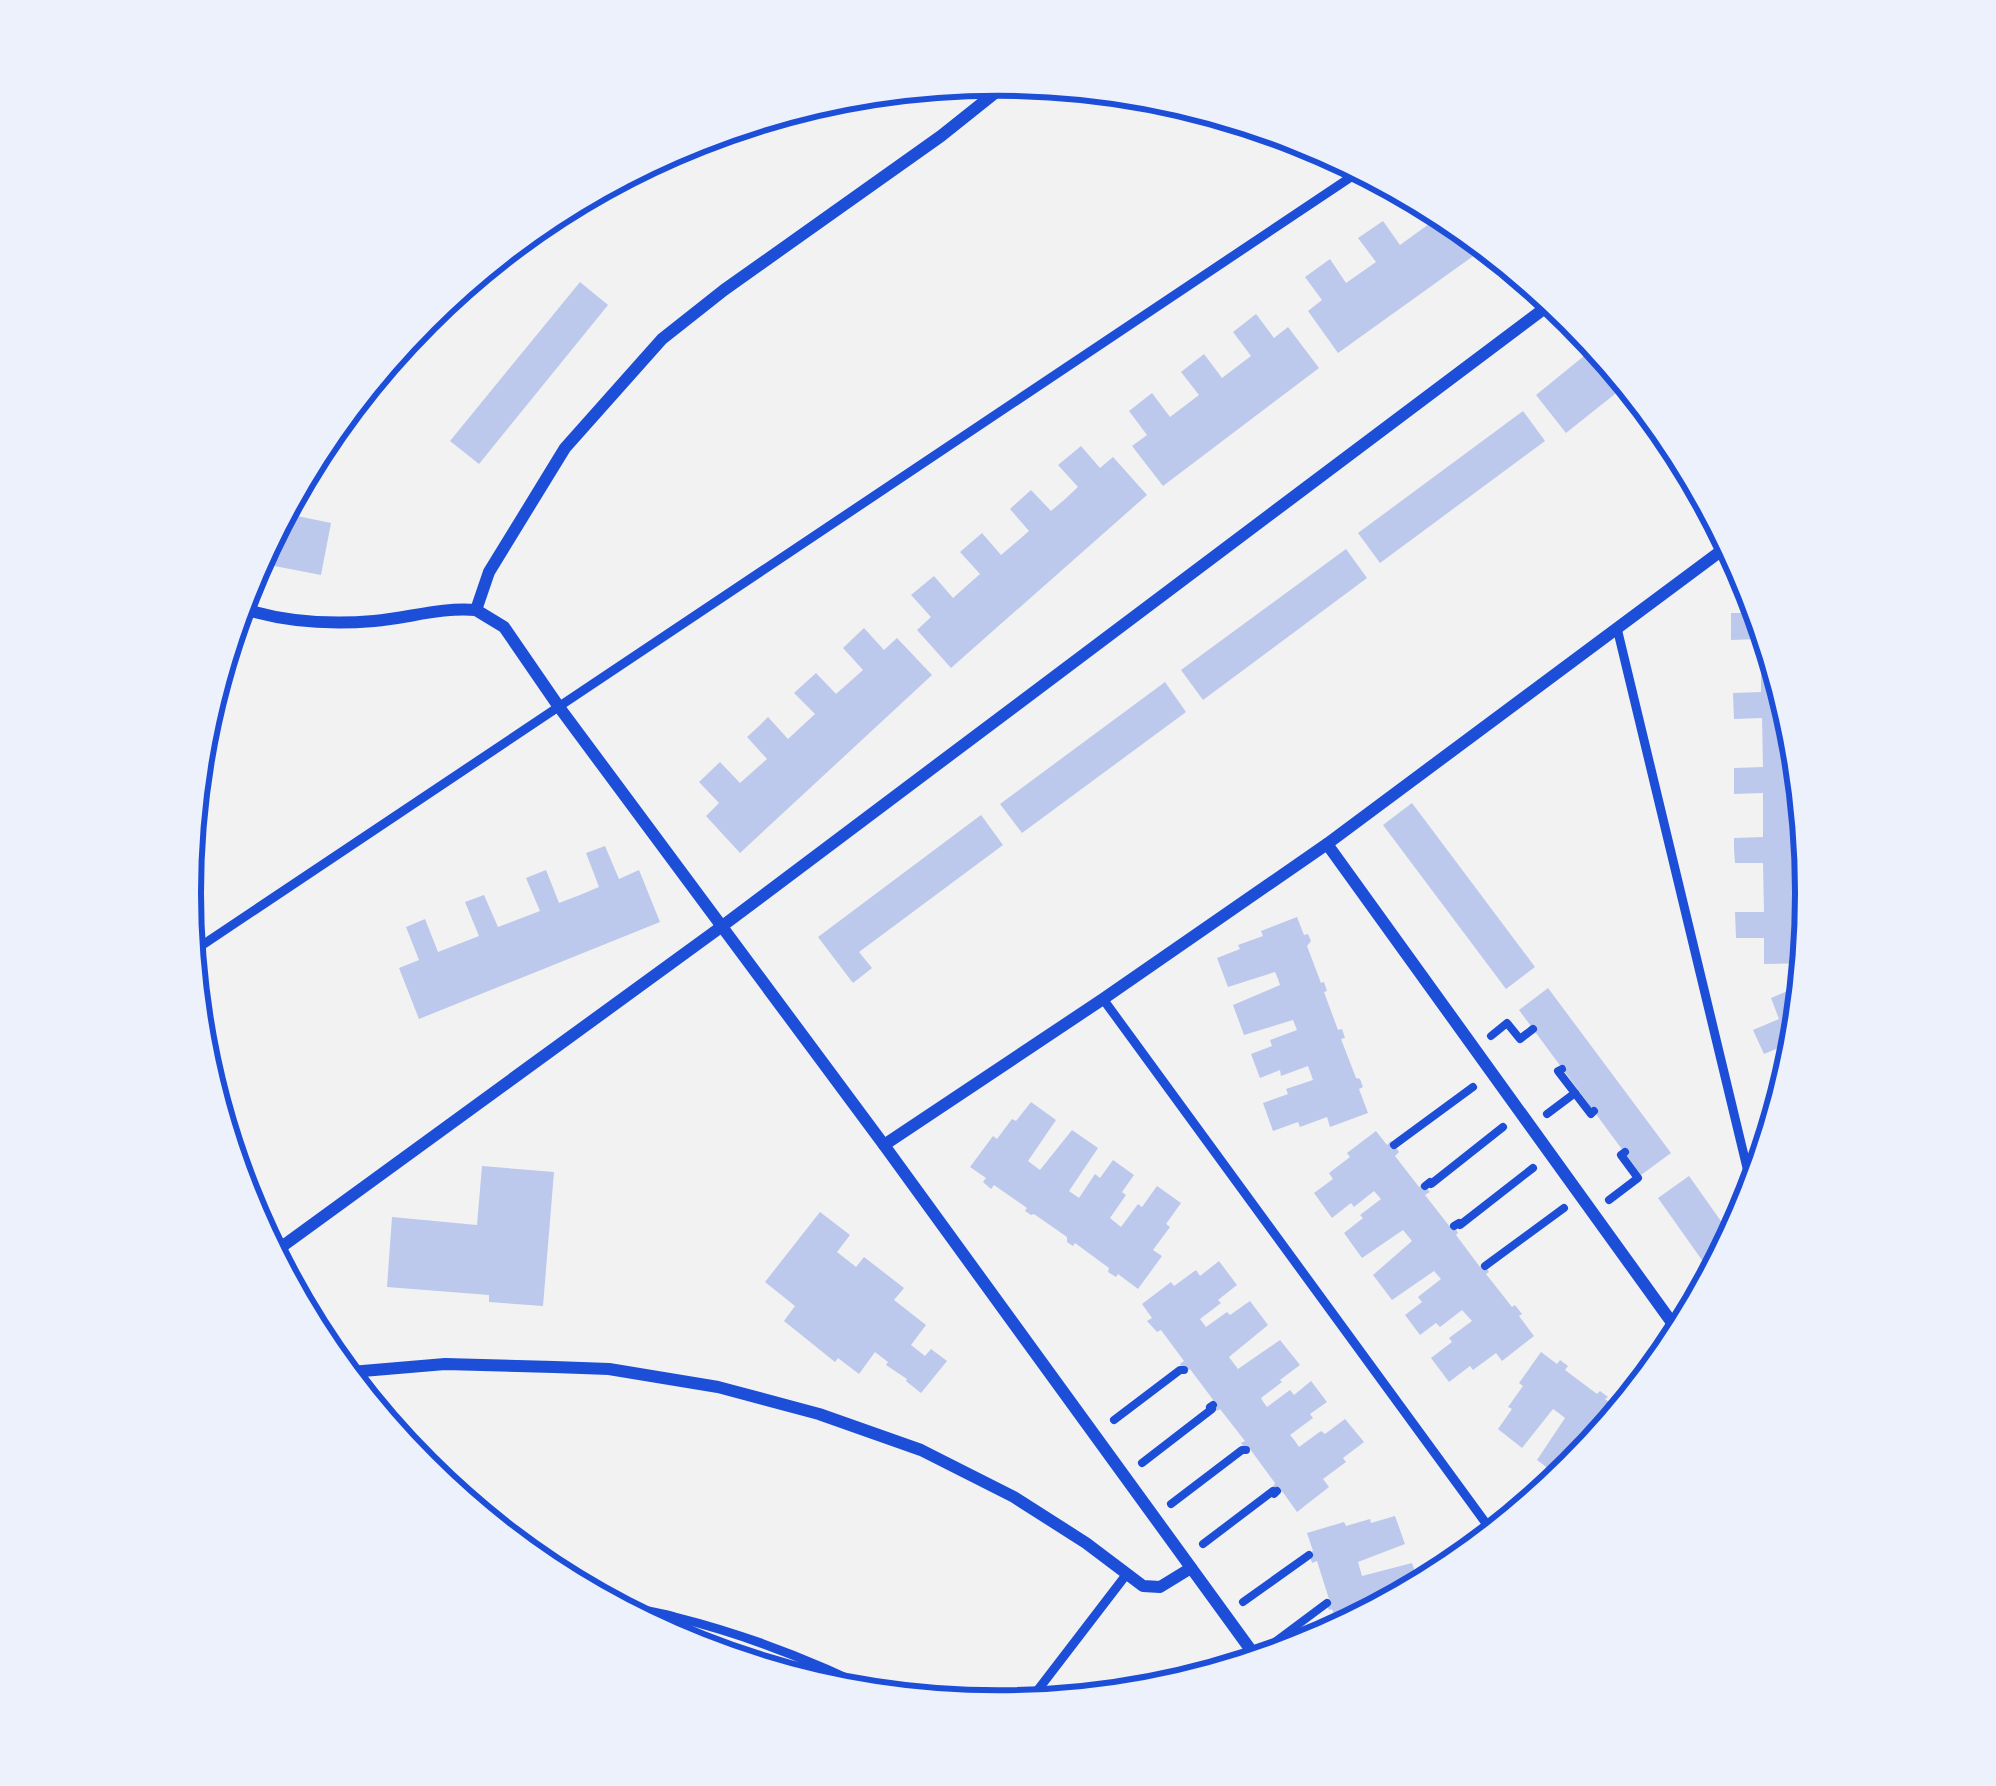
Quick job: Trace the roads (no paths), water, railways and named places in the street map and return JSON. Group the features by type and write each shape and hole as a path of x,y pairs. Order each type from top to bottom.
{"street":[{"path":"476,610 489,572 565,448 662,339 990,96"},
{"path":"283,1246 721,927 1542,311"},
{"path":"884,1145 1327,844 1719,553"},
{"path":"253,611 318,622 375,621 452,608 476,610 504,627 1250,1649"},
{"path":"1327,844 1670,1321"},
{"path":"361,1371 445,1364 590,1368 718,1387 819,1414 921,1450 1014,1497 1143,1586 1160,1586 1187,1563"}],"lane":[{"path":"203,945 1349,177"},
{"path":"1617,628 1747,1166"},
{"path":"1103,999 1485,1523"},
{"path":"1039,1688 1126,1575"},
{"path":"658,1614 769,1645 840,1674"}]}
